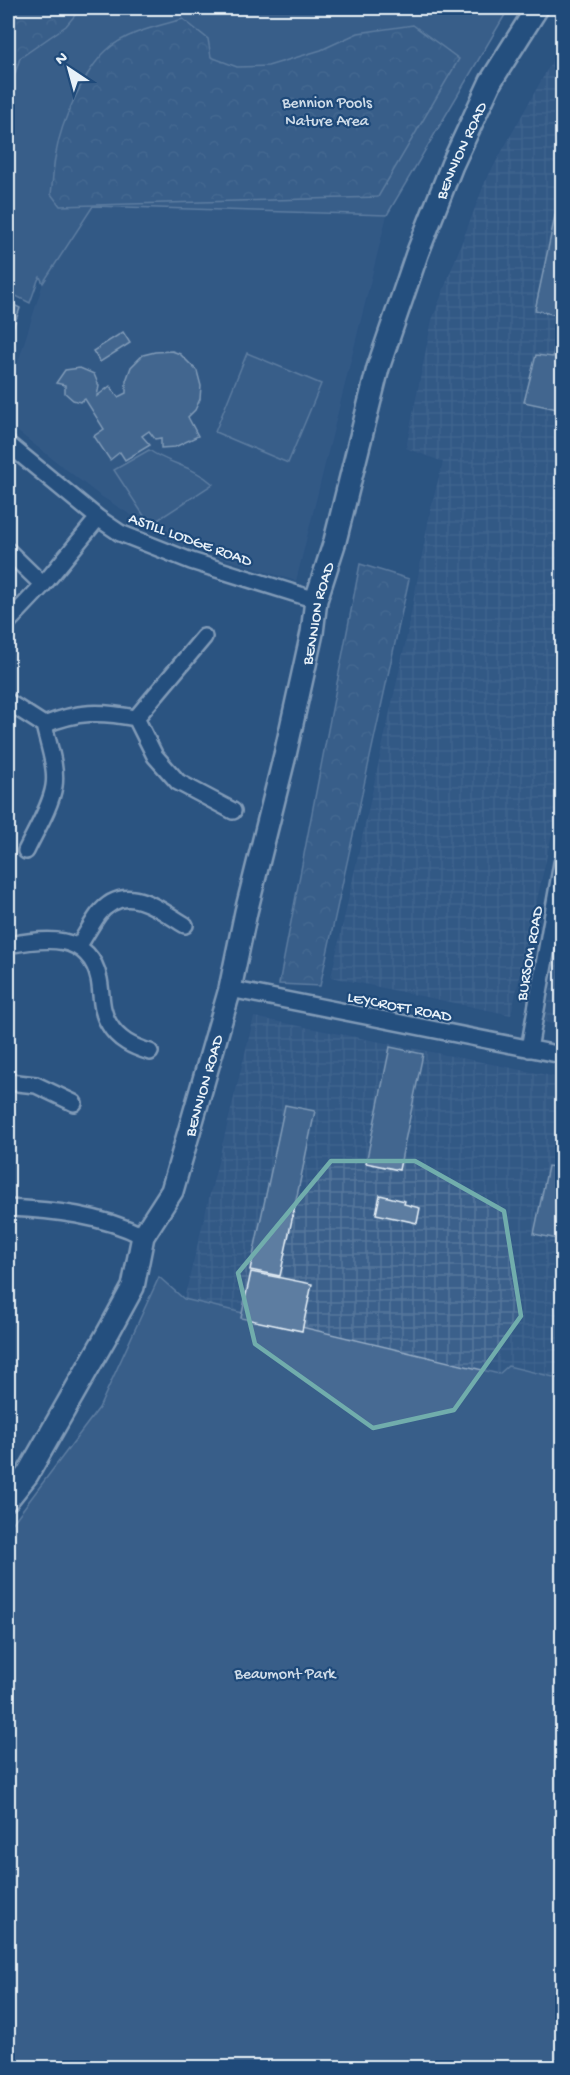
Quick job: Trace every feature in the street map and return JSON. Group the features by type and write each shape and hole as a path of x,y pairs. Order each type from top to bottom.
{"street":[{"name":"BENNION ROAD","path":"143,1236 172,1191 230,989 312,633 316,600 335,541 378,368 417,255 452,165 491,81 537,8"},
{"name":"ASTILL LODGE ROAD","path":"8,444 98,518 120,533 191,561 316,600"},
{"path":"8,622 43,585 98,518"},
{"path":"8,551 43,585"},
{"path":"136,718 204,638"},
{"path":"8,702 44,726 55,774 51,797 26,851"},
{"path":"44,726 79,713 97,712 136,718"},
{"path":"136,718 155,756 178,782 233,811"},
{"name":"BURSOM ROAD","path":"529,1049 562,863"},
{"path":"78,947 99,913 108,905 131,897 143,900 185,925"},
{"path":"8,945 49,940 78,947 87,953 93,962 99,980 102,1009 108,1023 118,1036 132,1046 150,1052"},
{"name":"LEYCROFT ROAD","path":"230,989 562,1055"},
{"path":"8,1082 36,1085 74,1103"},
{"path":"8,1208 68,1214 123,1226 143,1236 133,1287 27,1475 8,1499"}],"highlighted area":[{"path":"331,1161 415,1161 504,1211 521,1316 454,1410 373,1428 255,1344 238,1273"}],"shaded area":[{"path":"562,43 562,789 511,1015 331,977 406,640 431,507 443,462 406,448 432,320 485,182"},
{"path":"92,205 387,215 296,581 179,545 99,495 8,424 8,394 43,283"},
{"path":"562,928 562,1027 545,1022"},
{"path":"254,1017 562,1078 562,1388 184,1299"}],"green space":[{"name":"Bennion Pools Nature Area","path":"8,8 509,8 387,215 93,206 43,283 40,277 38,280 30,303 8,292"},
{"path":"8,8 81,8 66,26 20,58 8,95"},
{"name":"Bennion Pools Nature Area","path":"183,19 208,39 211,57 237,67 268,66 321,50 358,33 413,25 459,59 378,197 60,206 51,194 54,163 68,112 90,71 98,59 115,44 143,30"},
{"path":"247,353 321,384 288,463 215,432"},
{"path":"149,450 197,473 213,484 150,525 114,470"},
{"path":"360,564 409,579 320,986 279,984"},
{"name":"Beaumont Park","path":"159,1277 184,1299 499,1374 508,1366 562,1379 562,2067 8,2068 8,1529 99,1408"}],"building":[{"path":"561,188 562,331 557,330 560,316 535,310"},
{"path":"8,302 20,308 8,342"},
{"path":"123,332 130,343 100,362 93,351"},
{"path":"556,337 562,339 562,410 524,402 536,355 553,357"},
{"path":"172,351 180,354 197,371 201,386 200,399 195,410 188,417 198,436 175,447 161,448 161,438 155,439 149,431 142,436 150,445 125,460 120,452 110,460 94,436 104,429 85,399 80,402 73,400 65,393 65,385 56,383 65,370 80,368 94,374 99,386 97,396 110,386 118,397 126,393 126,381 131,367 143,355"},
{"path":"390,1047 423,1054 399,1170 366,1163"},
{"path":"285,1105 315,1111 280,1276 250,1270"},
{"path":"556,1163 562,1165 562,1240 534,1234 548,1166 555,1167"},
{"path":"380,1195 405,1201 404,1204 420,1208 417,1223 376,1214"},
{"path":"251,1272 312,1284 302,1331 241,1318"}]}
